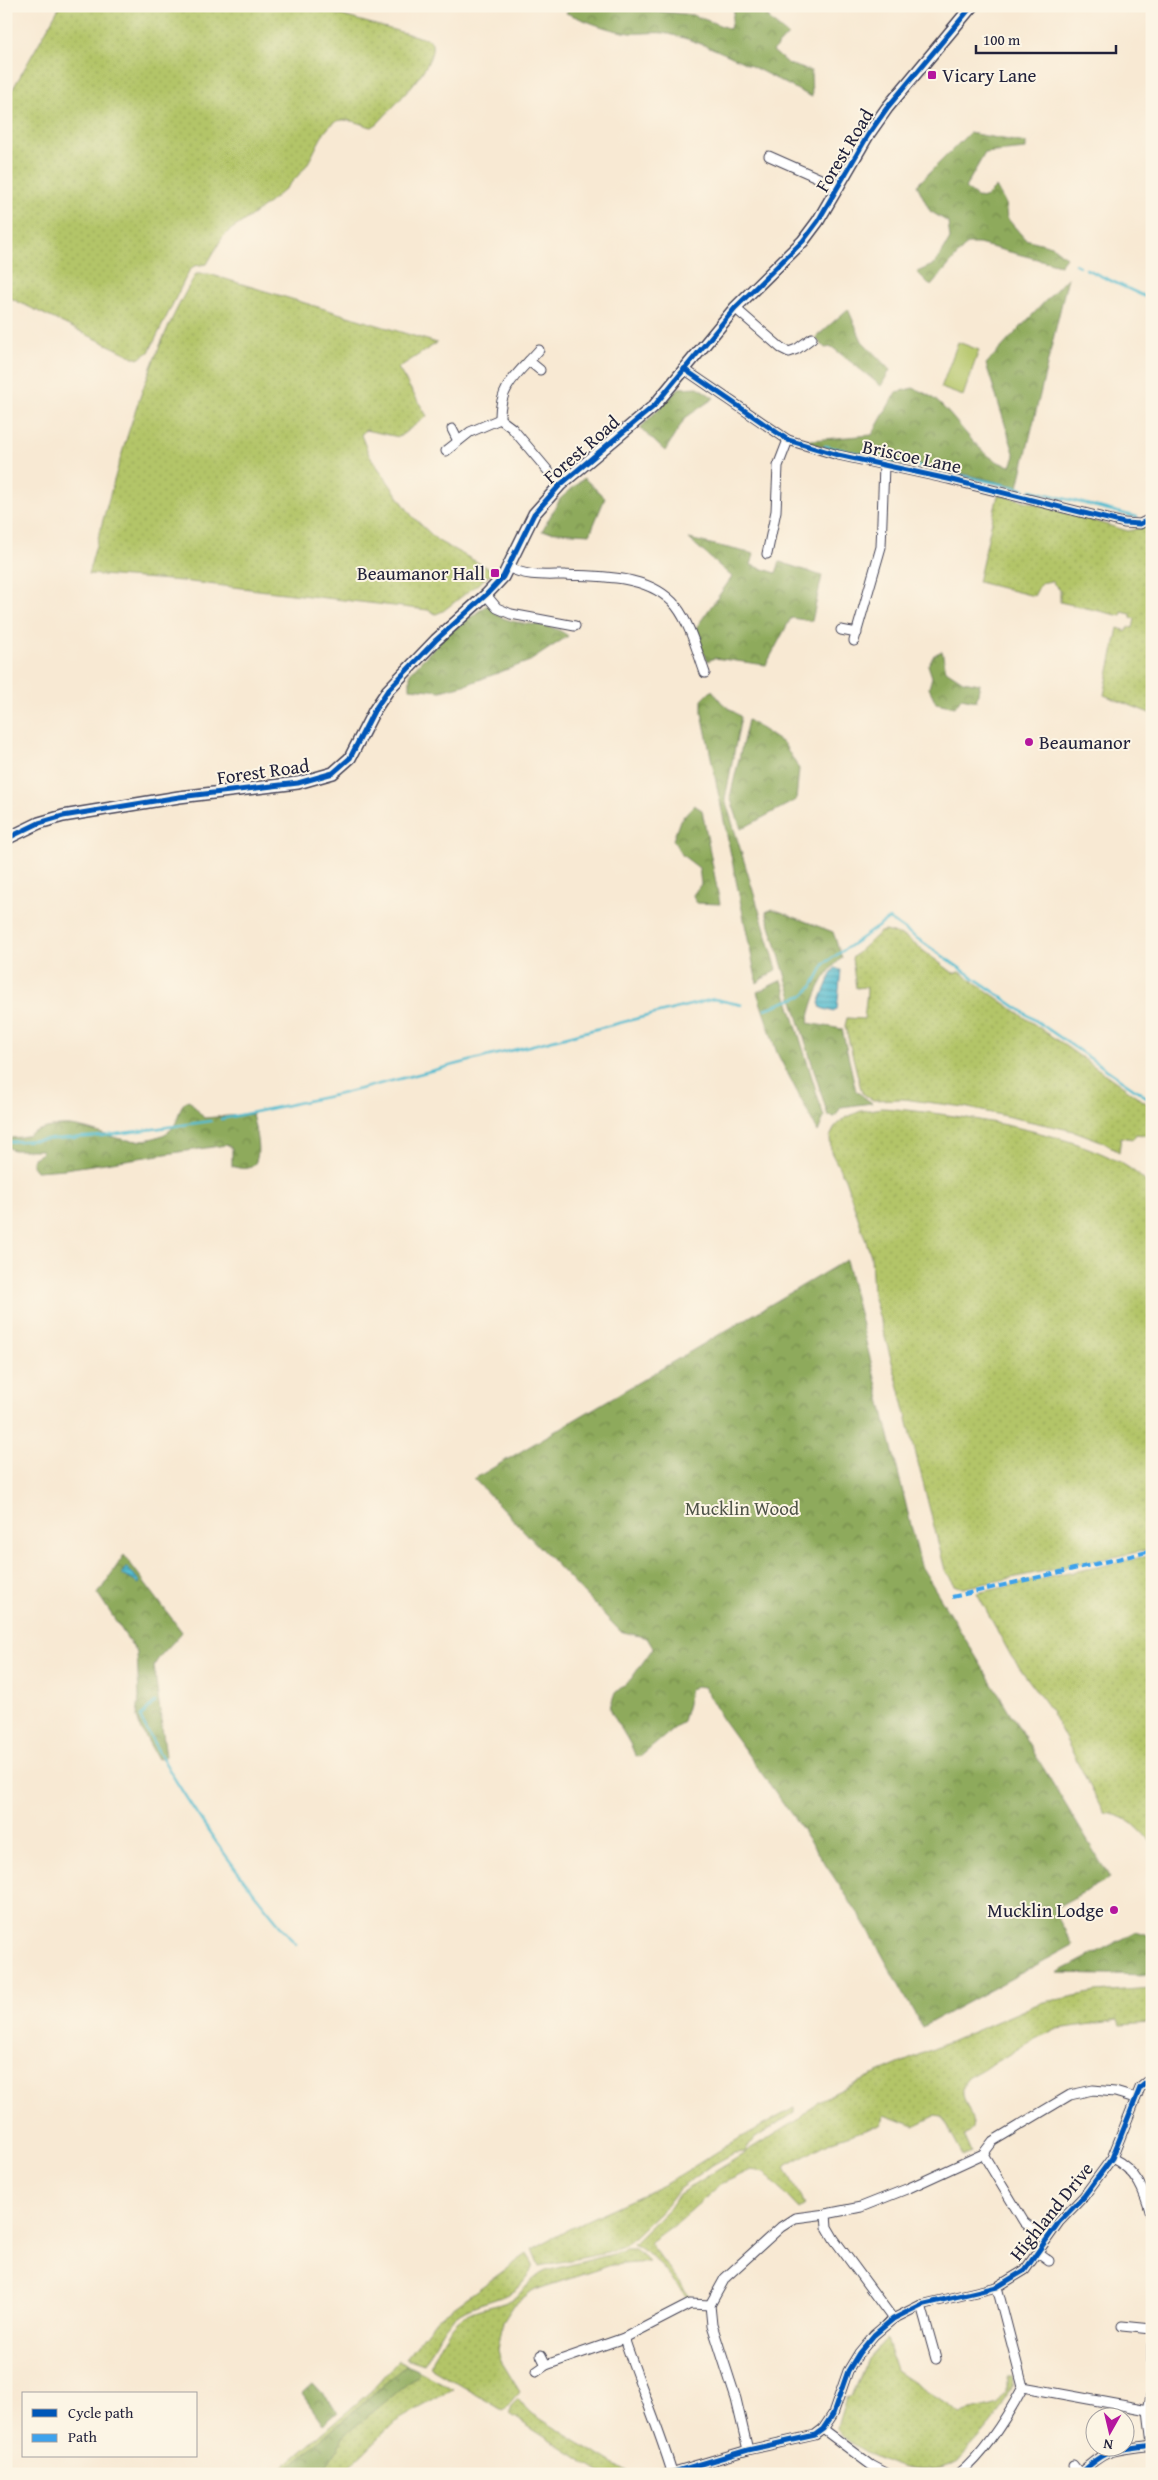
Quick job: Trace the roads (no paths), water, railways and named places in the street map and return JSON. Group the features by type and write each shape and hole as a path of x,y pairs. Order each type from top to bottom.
{"street":[{"name":"Forest Road","path":"6,839 39,823 63,816 179,797 298,784 333,773 350,758 374,711 388,690 436,640 503,577 534,514 560,484 654,406 736,308 803,241 818,221 868,135 887,108 972,6"},
{"path":"769,156 839,187"},
{"path":"736,308 780,348 789,352 797,349 812,338"},
{"path":"500,419 500,406 507,385 539,350"},
{"path":"529,361 540,370"},
{"name":"Briscoe Lane","path":"684,369 788,440 1124,523 1140,524 1152,518"},
{"path":"446,451 458,440 484,424 500,419"},
{"path":"500,419 512,428 560,484"},
{"path":"452,430 458,440"},
{"path":"768,554 776,511 778,466 788,440"},
{"path":"841,630 856,637 881,547 884,465"},
{"path":"508,567 529,574 628,580 656,590 667,597 682,616 706,673"},
{"path":"486,595 497,608 511,614 575,626"},
{"name":"Highland Drive","path":"824,2429 833,2414 854,2360 874,2335 893,2319 921,2305 997,2287 1025,2270 1059,2222 1084,2196 1112,2158 1140,2088 1152,2078"},
{"path":"748,2450 734,2391 715,2338 710,2305 725,2278 781,2227 795,2218 861,2207 909,2188 982,2154 993,2141 1070,2094 1093,2090 1115,2092 1135,2098"},
{"path":"982,2154 1024,2222 1046,2240"},
{"path":"1112,2158 1130,2169 1139,2181 1150,2207 1152,2218"},
{"path":"826,2214 827,2227 834,2239 893,2319"},
{"name":"Highland Drive","path":"1038,2253 1049,2261"},
{"path":"958,2474 967,2467 988,2441 1023,2387 997,2287"},
{"path":"536,2372 546,2365 624,2338 690,2304 710,2305"},
{"path":"921,2305 936,2359"},
{"path":"1122,2326 1152,2329"},
{"path":"624,2338 641,2389 661,2434 670,2473 693,2470 748,2450 808,2438 824,2429 870,2469 888,2474"},
{"path":"1152,2346 1152,2361"},
{"path":"541,2355 546,2365"},
{"path":"1023,2387 1148,2410"},
{"path":"1073,2465 1079,2473 1099,2457 1113,2449 1152,2444 1148,2410 1152,2391"}],"water":[{"path":"835,968 841,970 837,1009 834,1012 821,1008 819,1003"},
{"path":"127,1566 140,1582 139,1584 121,1574"}],"waterway":[{"path":"1075,264 1079,266"},
{"path":"1086,269 1152,300"},
{"path":"825,446 1024,489"},
{"path":"1031,490 1137,517"},
{"path":"765,1009 804,995 812,987 825,963 889,919 1152,1101"},
{"path":"221,1119 340,1094 714,999 742,1005"},
{"path":"6,1142 102,1136 211,1121"},
{"path":"155,1702 141,1716 141,1719 157,1749 212,1836 296,1944"}],"place":[{"name":"Vicary Lane","path":"932,75"},
{"name":"Beaumanor Hall","path":"495,573"},
{"name":"Beaumanor","path":"1029,742"},
{"name":"Mucklin Lodge","path":"1114,1910"}],"park label":[{"name":"Mucklin Wood","path":"742,1508"}]}
